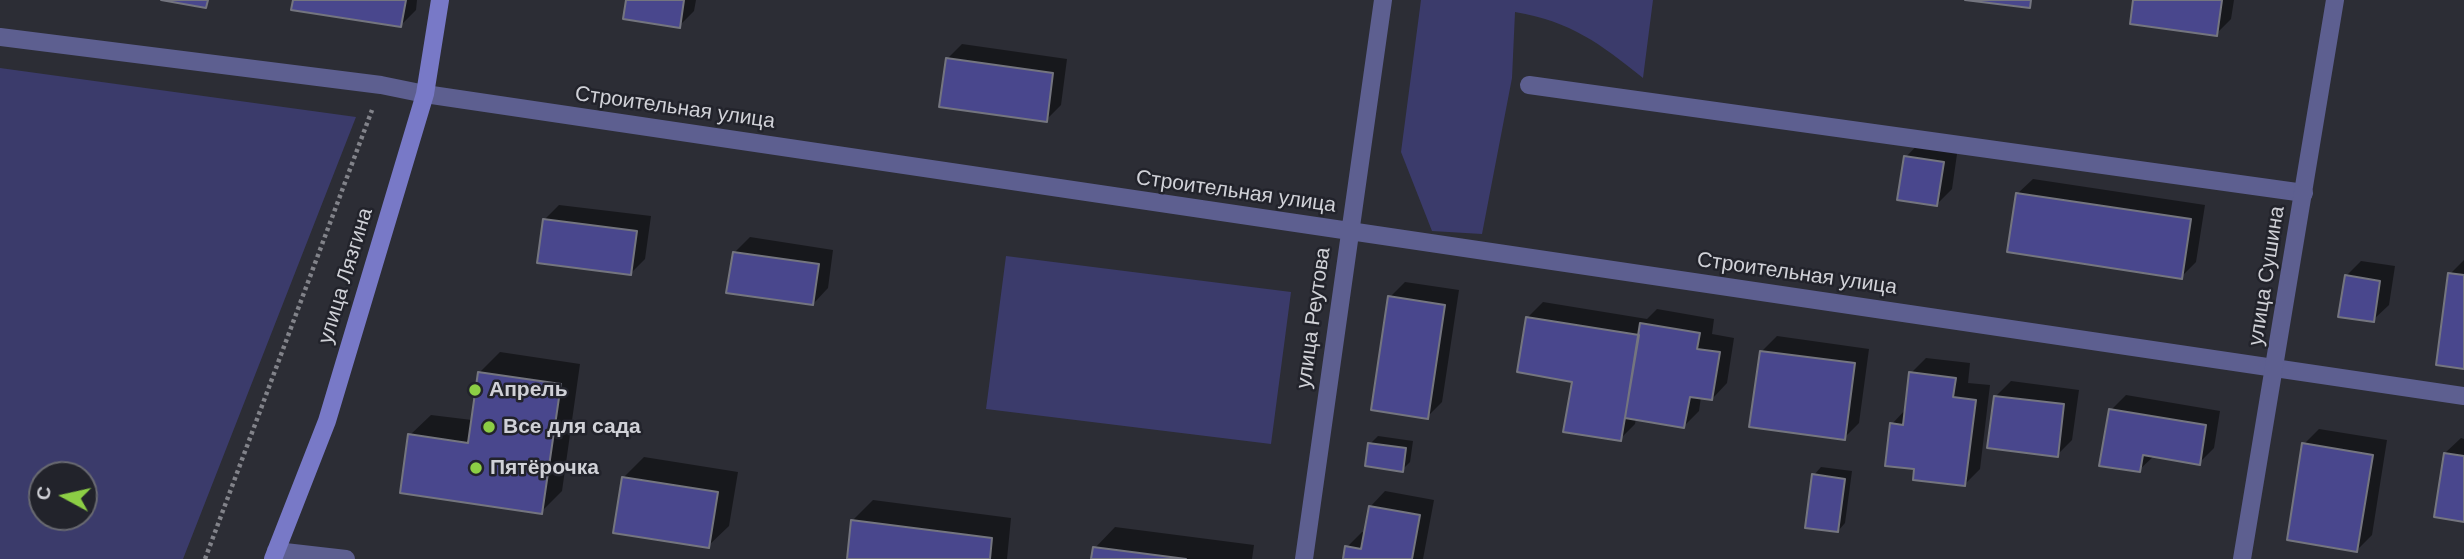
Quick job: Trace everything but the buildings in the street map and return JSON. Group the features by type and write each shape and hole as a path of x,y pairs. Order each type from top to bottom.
{"main road":[{"name":"улица Лязгина","path":"274,555 327,421 425,94 440,0"}],"street":[{"name":"улица Реутова","path":"1304,559 1383,0"},
{"name":"улица Сушина","path":"2242,559 2335,0"},
{"name":"Строительная улица","path":"0,37 381,85 425,94 1349,232 2464,396"},
{"path":"1529,85 2304,193"},
{"path":"274,555 346,559"}],"path":[{"path":"205,559 381,85"}],"shaded area":[{"path":"1421,0 1653,0 1643,78 1612,54 1569,28 1515,12 1512,78 1482,234 1432,231 1401,152"},
{"path":"0,68 356,117 183,559 0,559"},
{"path":"1006,256 1291,292 1271,444 986,409"}],"place":[{"name":"Апрель","path":"475,390"},
{"name":"Все для сада","path":"489,427"},
{"name":"Пятёрочка","path":"476,468"}]}
